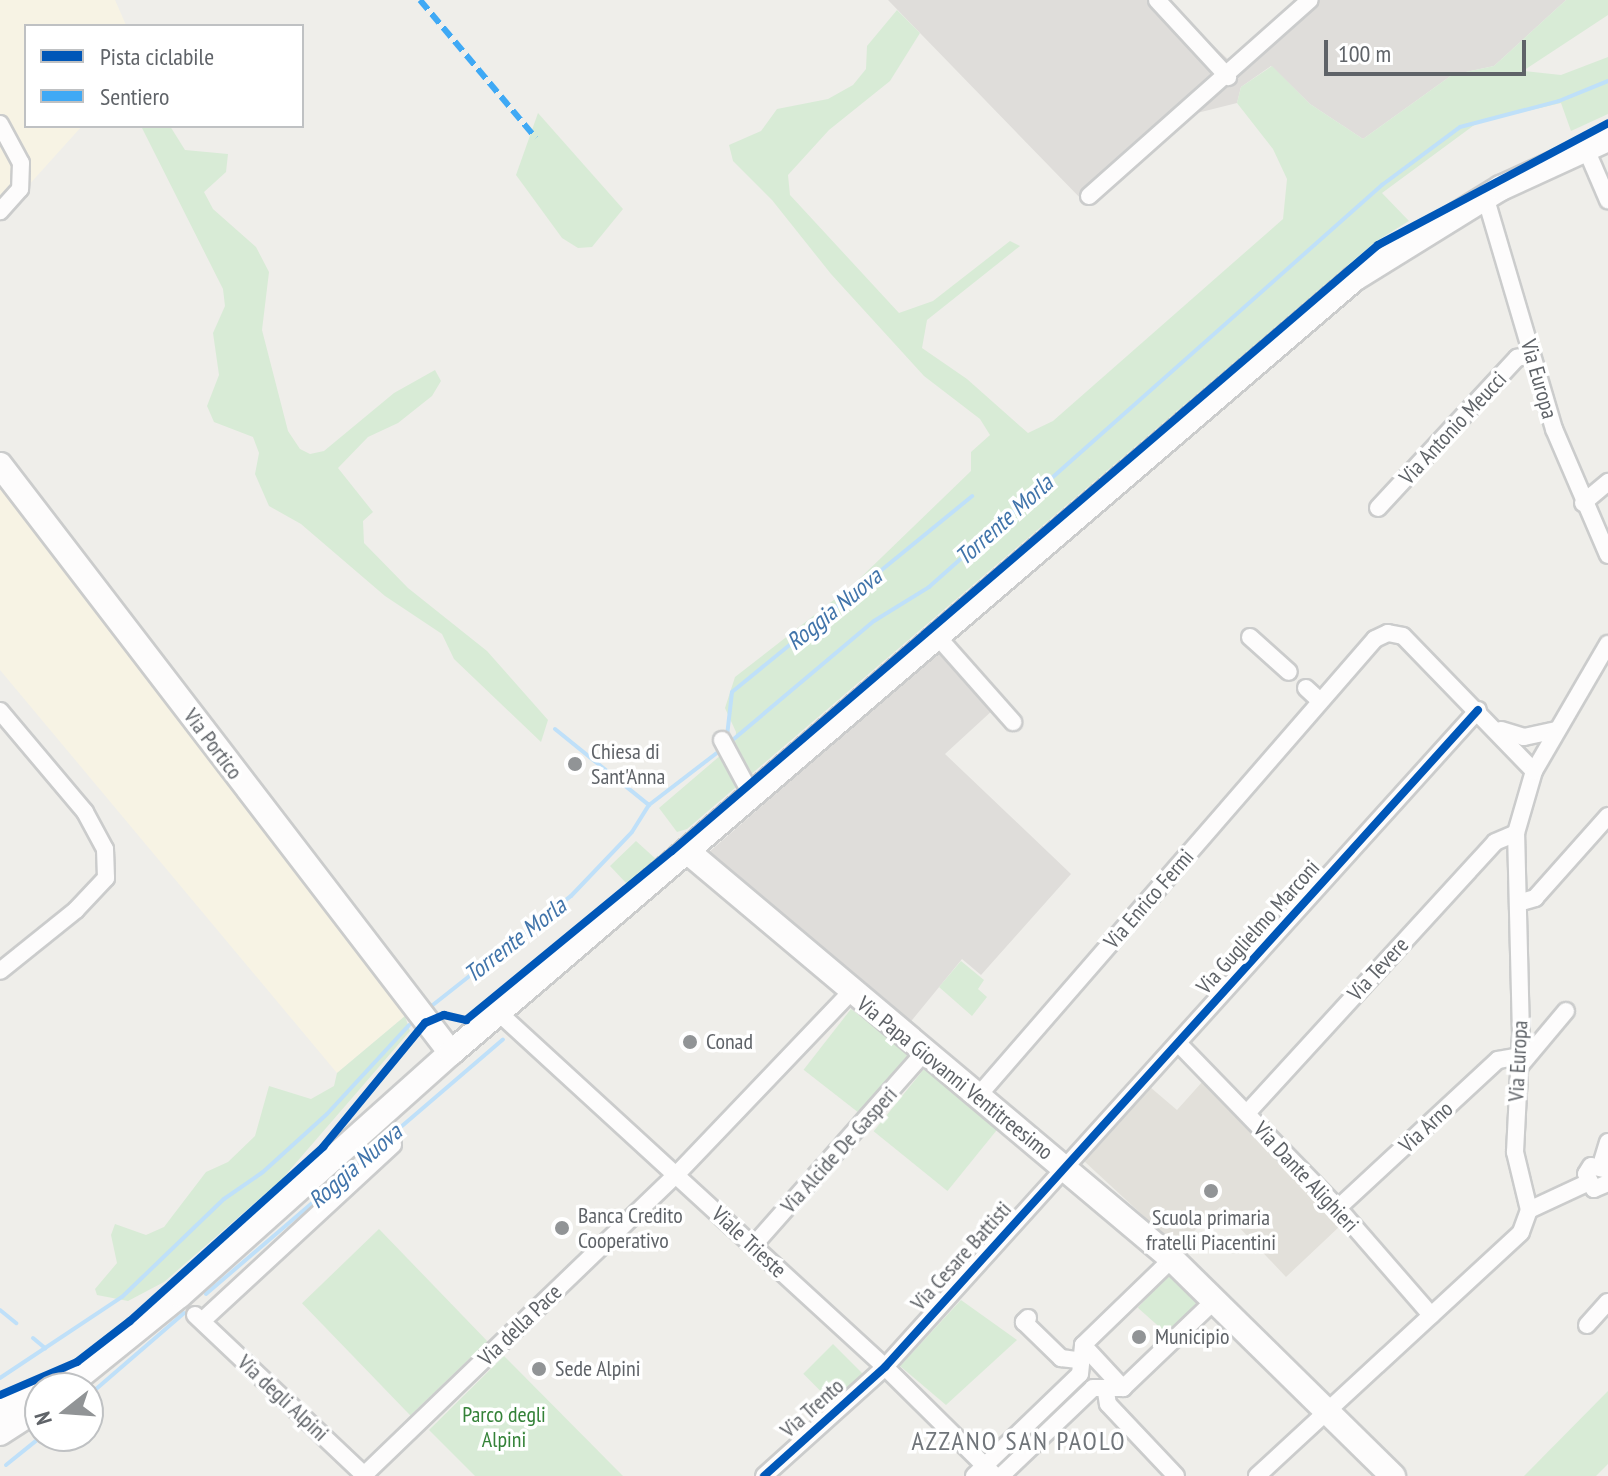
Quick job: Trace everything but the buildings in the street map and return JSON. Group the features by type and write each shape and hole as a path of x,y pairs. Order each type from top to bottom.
{"main road":[{"path":"85,1372 751,794 1354,279 1485,196 1608,139"},
{"name":"Via Portico","path":"0,465 451,1053"},
{"name":"Via Papa Giovanni Ventitreesimo","path":"687,851 1172,1259 1393,1476"},
{"path":"425,1023 444,1030 490,1020"},
{"path":"0,1407 24,1400"},
{"path":"0,1433 24,1417"}],"street":[{"path":"1157,0 1228,77"},
{"path":"1089,196 1228,77 1310,0"},
{"path":"0,124 21,163 20,189 0,211"},
{"path":"1586,149 1608,200"},
{"name":"Via Europa","path":"1485,196 1532,355 1583,503 1608,555"},
{"name":"Via Antonio Meucci","path":"1378,508 1517,358 1532,355"},
{"path":"1583,503 1608,482"},
{"name":"Via Enrico Fermi","path":"978,1096 1375,639 1388,633 1403,636 1496,727 1534,771"},
{"path":"937,636 1013,722"},
{"path":"1250,637 1289,672"},
{"name":"Via Europa","path":"1529,1210 1515,1152 1519,1062 1516,833 1534,771 1608,644"},
{"path":"1306,688 1320,701"},
{"name":"Via Guglielmo Marconi","path":"1064,1169 1478,710"},
{"path":"0,711 85,812 105,849 106,878 76,910 0,971"},
{"path":"1496,727 1524,737 1557,730"},
{"path":"722,740 751,794"},
{"path":"1518,903 1535,898 1608,816"},
{"name":"Via Tevere","path":"1247,1113 1495,842 1516,833"},
{"name":"Via della Pace","path":"366,1475 676,1175 851,992"},
{"path":"1519,1062 1566,1011"},
{"name":"Viale Trieste","path":"490,1020 676,1175 885,1367 984,1473"},
{"name":"Via Dante Alighieri","path":"1178,1043 1338,1208 1431,1315"},
{"name":"Via Alcide De Gasperi","path":"753,1246 924,1053"},
{"name":"Via Arno","path":"1338,1208 1498,1060 1519,1062"},
{"path":"1587,1183 1591,1166 1604,1168 1608,1142"},
{"name":"Via degli Alpini","path":"366,1475 198,1317 261,1266 393,1145"},
{"name":"Via Cesare Battisti","path":"885,1367 1064,1169"},
{"path":"1257,1476 1431,1315 1500,1256 1521,1232 1529,1210 1587,1183"},
{"path":"1587,1183 1594,1189 1608,1183"},
{"path":"984,1473 1080,1360 1172,1259"},
{"path":"1001,1476 1100,1390 1123,1388 1216,1299"},
{"path":"1587,1325 1608,1302"},
{"path":"1028,1318 1024,1322 1061,1358 1080,1360 1123,1388"},
{"path":"1080,1360 1108,1404 1176,1476"},
{"name":"Via Trento","path":"764,1476 885,1367"}],"shaded area":[{"path":"0,0 115,0 126,24 24,24 24,128 80,128 0,217"},
{"path":"888,0 1164,0 1230,61 1299,0 1566,0 1494,66 1452,75 1363,139 1310,104 1271,66 1241,87 1237,103 1193,114 1085,203"},
{"path":"0,477 405,1016 337,1073 0,670"},
{"path":"940,650 994,709 945,754 1071,874 981,975 962,959 908,1025 708,853"},
{"name":"Scuola primaria fratelli Piacentini","path":"1203,1081 1340,1226 1286,1277 1220,1207 1177,1247 1084,1161 1150,1087 1177,1110"}],"green space":[{"path":"1566,0 1608,0 1608,15 1523,71 1561,75 1608,57 1608,114 1571,131 1561,103 1477,123 1382,193 1409,221 1375,242 687,829 677,832 659,808 735,743 736,732 725,708 735,677 853,585 971,471 971,452 990,435 980,419 924,376 831,274 772,200 733,161 729,145 761,131 777,109 828,99 853,85 866,69 867,46 897,10 920,33 890,81 829,130 788,175 790,195 899,313 933,301 1010,241 1020,246 927,320 922,348 967,379 1028,433 1053,421 1283,219 1287,179 1273,149 1237,103 1241,87 1272,66 1310,104 1363,139 1452,75 1494,66"},
{"path":"538,113 623,209 592,247 578,248 562,238 516,175"},
{"path":"142,128 171,128 185,150 228,154 226,172 204,192 213,209 256,247 269,272 262,330 288,431 300,449 310,454 324,451 394,393 435,370 441,381 432,396 398,423 368,437 338,468 373,512 363,521 364,543 408,588 487,651 548,720 541,742 454,659 442,634 385,596 301,524 269,506 255,474 259,453 253,437 214,422 207,406 219,375 213,333 225,306 223,289"},
{"path":"636,841 657,860 627,884 610,866"},
{"path":"961,961 984,980 978,989 987,997 972,1016 939,987"},
{"path":"851,1009 909,1055 862,1115 804,1070"},
{"path":"405,1016 410,1031 282,1179 164,1282 128,1301 97,1295 95,1289 117,1263 111,1235 115,1224 146,1235 164,1227 206,1172 228,1162 255,1136 269,1086 311,1099 334,1086 337,1073"},
{"path":"924,1069 998,1129 947,1191 874,1131"},
{"path":"379,1229 487,1341 410,1416 302,1303"},
{"path":"1170,1272 1205,1303 1173,1339 1138,1308"},
{"path":"961,1300 1017,1340 946,1405 900,1366"},
{"path":"833,1344 863,1374 833,1403 803,1374"},
{"name":"Parco degli Alpini","path":"504,1356 623,1476 475,1476 429,1430"},
{"path":"1608,1391 1608,1464 1596,1476 1524,1476"}],"waterway":[{"name":"Torrente Morla","path":"729,743 874,621 929,587 1382,185 1460,127 1559,101 1608,81"},
{"name":"Roggia Nuova","path":"727,736 732,692 972,496"},
{"path":"555,729 649,805"},
{"name":"Torrente Morla","path":"429,1008 571,896 632,832 649,805 722,749"},
{"name":"Torrente Morla","path":"0,1378 122,1297 224,1199 263,1172 327,1114 409,1025"},
{"name":"Roggia Nuova","path":"206,1294 503,1039"},
{"path":"0,1310 16,1323"},
{"name":"Roggia Nuova","path":"104,1382 184,1313"},
{"path":"33,1338 45,1348"},
{"name":"Roggia Nuova","path":"6,1465 24,1450"}],"marked path":[{"path":"420,0 536,138"}],"cycle path":[{"path":"0,1395 77,1362 130,1321 323,1147 425,1023 444,1015 466,1020 672,851 1378,245 1608,123"},
{"path":"764,1476 885,1367 1478,710"}],"place":[{"name":"Chiesa di Sant'Anna","path":"575,764"},
{"name":"Conad","path":"690,1042"},
{"name":"Scuola primaria fratelli Piacentini","path":"1211,1191"},
{"name":"Banca Credito Cooperativo","path":"562,1228"},
{"name":"Municipio","path":"1139,1337"},
{"name":"Sede Alpini","path":"539,1369"}],"district":[{"name":"AZZANO SAN PAOLO","path":"1019,1441"}]}
